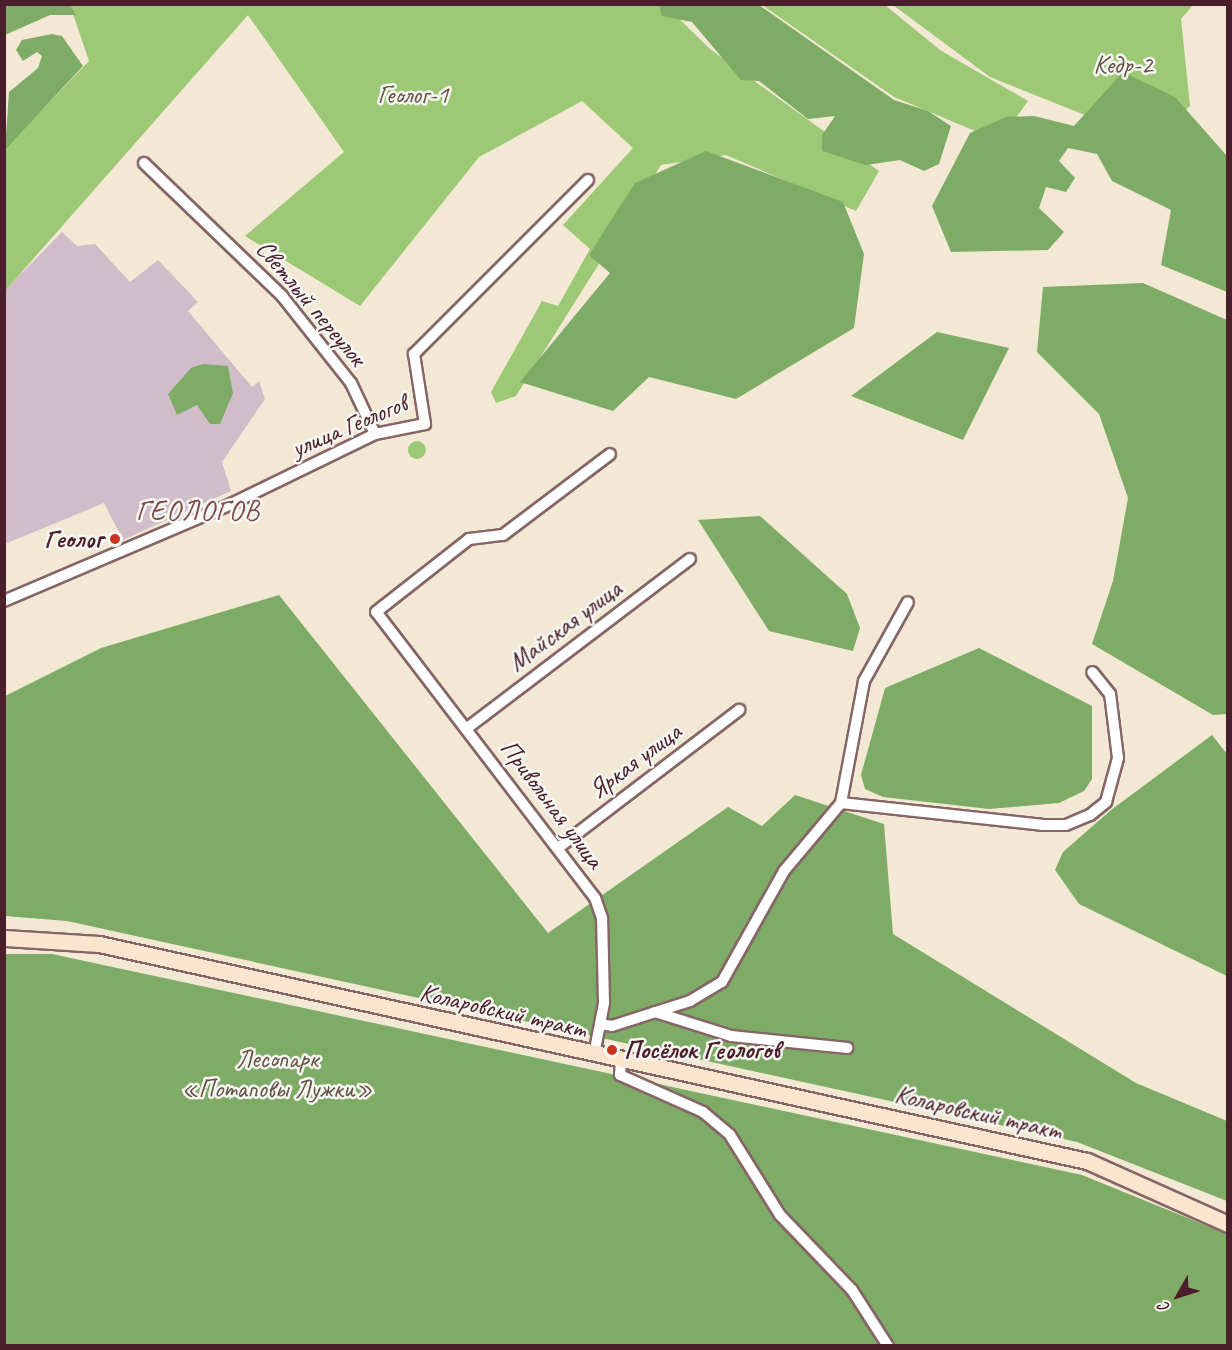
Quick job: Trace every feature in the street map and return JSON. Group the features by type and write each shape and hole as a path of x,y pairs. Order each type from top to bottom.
{"street":[{"name":"Светлый переулок","path":"144,163 269,281 351,383 375,434"},
{"name":"улица Геологов","path":"4,601 231,504 375,434 425,424 414,354 588,180"},
{"name":"Привольная улица","path":"594,1055 600,1024 602,918 595,898 376,612 469,539 503,535 610,454"},
{"name":"Майская улица","path":"466,729 690,559"},
{"path":"600,1024 612,1026 654,1012 722,982 784,871 841,803 864,681 908,602"},
{"path":"841,803 1042,825 1066,825 1090,815 1106,802 1118,758 1110,694 1092,672"},
{"name":"Яркая улица","path":"558,848 739,710"},
{"name":"Коларовский тракт","path":"4,938 99,944 621,1061 1087,1161 1227,1224"},
{"path":"654,1012 731,1036 847,1048"},
{"path":"621,1061 620,1075 703,1112 730,1135 780,1215 852,1290 888,1346"}],"shaded area":[{"path":"62,232 77,246 95,244 130,282 158,260 198,302 188,311 252,387 259,381 265,399 222,462 231,491 123,540 104,503 5,544 4,291"}],"green space":[{"name":"Геолог-1","path":"664,4 710,49 879,171 856,211 726,155 661,165 516,396 496,403 491,392 542,301 558,306 590,249 563,225 633,148 582,101 479,157 360,306 245,236 344,152 248,15 5,291 4,150 89,61 70,5"},
{"path":"4,5 70,5 76,15 50,15 5,35"},
{"path":"659,5 759,5 894,100 928,111 951,126 939,164 924,171 900,160 866,165 822,151 822,135 835,116 808,119 759,81 741,80 692,22 662,16"},
{"path":"762,5 885,5 940,50 1028,101 999,141 894,97"},
{"name":"Кедр-2","path":"893,5 1193,5 1181,19 1190,106 1159,135 1135,135 990,77"},
{"path":"52,34 62,36 83,66 5,150 9,92 38,68 42,56 37,52 23,61 16,50 22,40"},
{"path":"1123,72 1175,97 1227,156 1227,292 1161,265 1171,210 1112,181 1097,154 1068,148 1059,161 1075,178 1066,192 1046,187 1039,208 1064,232 1048,250 951,252 932,206 970,133 1006,117 1034,116 1074,126"},
{"path":"706,151 843,202 864,254 854,328 736,399 649,377 613,411 520,382 610,273 589,255 635,183"},
{"path":"1143,283 1227,320 1227,714 1213,715 1092,644 1113,581 1128,498 1099,414 1037,352 1043,287"},
{"path":"937,332 1009,348 963,440 851,396"},
{"path":"203,364 228,366 233,393 220,424 210,424 197,405 177,415 168,394 191,368"},
{"path":"417,441 423,444 426,450 423,456 417,459 411,456 408,450 411,444"},
{"path":"760,516 847,594 860,628 853,651 769,631 698,520"},
{"path":"279,595 548,933 728,807 762,826 795,795 884,824 893,934 1136,1083 1227,1121 1227,1201 1077,1142 67,921 5,916 5,696 101,648"},
{"path":"979,648 1092,706 1092,779 1084,791 1059,803 989,809 883,797 865,789 861,775 885,688"},
{"path":"1212,735 1227,754 1227,976 1079,904 1055,870 1063,852 1111,810"},
{"name":"Лесопарк «Потаповы Лужки»","path":"5,954 52,954 1082,1175 1227,1234 1227,1345 5,1346"}],"place":[{"name":"Геолог","path":"115,539"},
{"name":"Посёлок Геологов","path":"612,1050"}],"district":[{"name":"ГЕОЛОГОВ","path":"198,511"}]}
